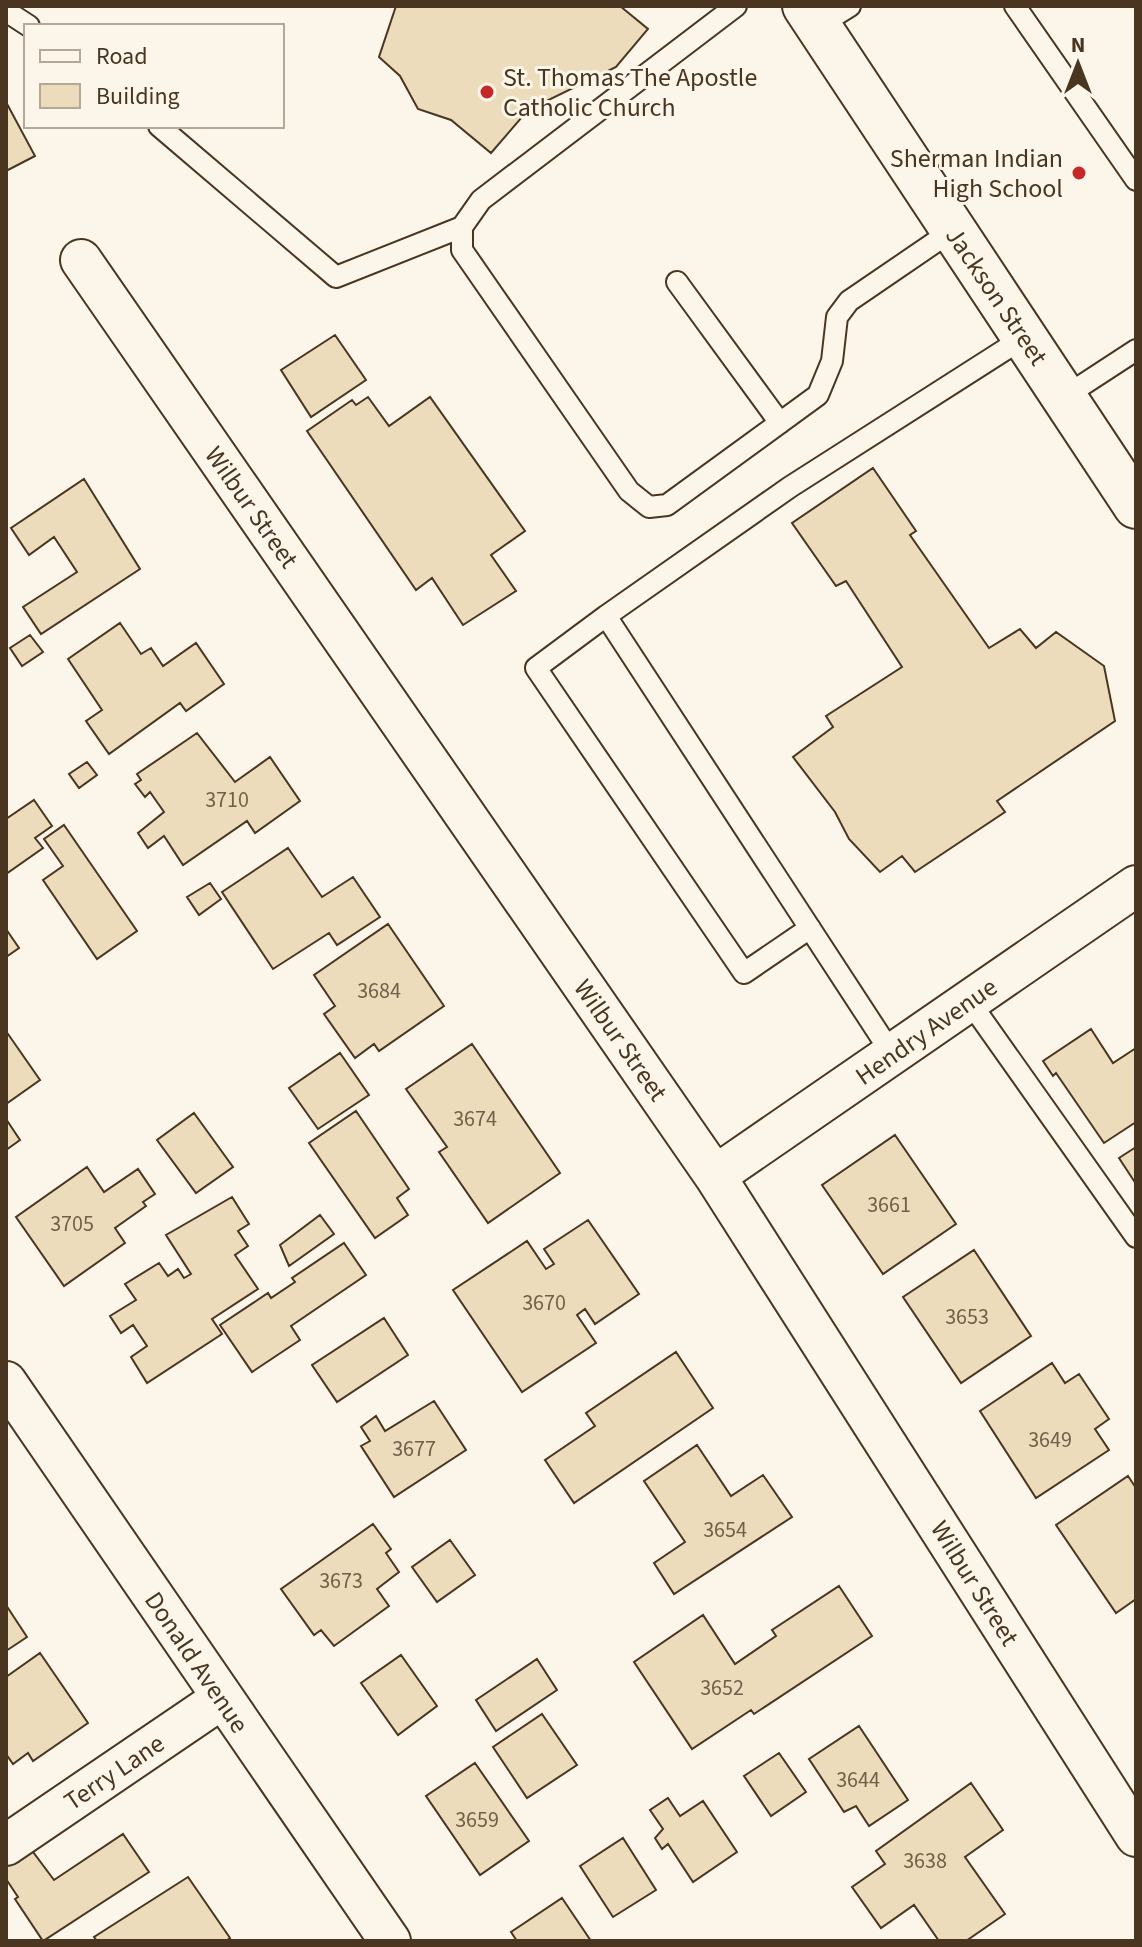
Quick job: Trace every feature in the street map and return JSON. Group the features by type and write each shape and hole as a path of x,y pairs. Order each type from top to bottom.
{"street":[{"name":"Jackson Street","path":"825,13 953,230 1136,506"},
{"name":"Wilbur Street","path":"81,260 715,1176 1136,1836"},
{"name":"Hendry Avenue","path":"715,1176 1136,886"},
{"name":"Donald Avenue","path":"6,1382 390,1941"},
{"name":"Terry Lane","path":"6,1845 221,1699"}],"lane":[{"path":"161,128 336,277 462,227 481,200 736,6"},
{"path":"1015,6 1136,180"},
{"path":"6,11 26,24"},
{"path":"462,227 462,250 629,491 649,507 667,505 818,395 832,361 837,317 849,301 953,230"},
{"path":"677,282 780,423"},
{"path":"810,928 744,973 536,668 790,487 1025,337"},
{"path":"1064,397 1136,350"},
{"path":"606,616 892,1054"},
{"path":"969,1001 1136,1237"}],"building":[{"name":"St. Thomas The Apostle Catholic Church","path":"396,6 620,6 648,29 616,67 528,110 491,153 451,120 418,109 400,76 379,57"},
{"path":"6,102 35,156 6,171"},
{"path":"335,335 366,380 311,417 281,370"},
{"path":"368,397 389,426 430,397 525,531 491,555 516,591 463,625 432,578 416,590 307,431 352,400 356,405"},
{"path":"873,468 916,531 910,535 989,648 1020,629 1036,648 1056,632 1104,666 1115,721 997,801 1005,812 915,872 902,856 880,872 849,839 835,812 793,757 833,727 826,716 902,667 846,581 836,586 792,523"},
{"path":"84,479 140,569 41,634 23,607 77,572 54,537 29,555 11,528"},
{"path":"120,623 141,654 151,648 163,666 196,643 224,684 186,711 180,703 109,754 86,721 102,710 68,659"},
{"path":"30,635 43,652 22,666 10,648"},
{"path":"197,733 235,782 270,757 300,801 255,833 247,821 183,865 164,836 148,848 138,833 164,812 150,792 145,797 135,784 141,780 137,774"},
{"path":"87,762 97,775 79,788 69,774"},
{"path":"34,800 52,826 35,838 43,848 6,874 6,819"},
{"path":"64,825 137,931 97,959 43,880 63,866 44,839"},
{"path":"288,848 322,897 353,877 380,917 337,945 329,933 273,969 222,892"},
{"path":"210,883 221,899 199,915 187,897"},
{"path":"388,924 444,1006 379,1051 374,1044 355,1058 324,1014 335,1006 314,975"},
{"path":"6,929 19,948 6,957"},
{"path":"1091,1029 1113,1063 1136,1048 1136,1122 1104,1143 1056,1073 1053,1076 1043,1061"},
{"path":"6,1035 40,1080 6,1104"},
{"path":"472,1044 560,1173 488,1223 439,1152 447,1147 406,1089"},
{"path":"340,1053 369,1095 318,1129 289,1088"},
{"path":"356,1111 409,1189 397,1198 408,1215 375,1238 309,1143"},
{"path":"194,1113 233,1167 196,1193 157,1140"},
{"path":"6,1119 20,1140 6,1150"},
{"path":"895,1135 956,1224 883,1274 822,1185"},
{"path":"1136,1147 1136,1184 1119,1158"},
{"path":"87,1167 104,1192 138,1169 155,1194 143,1202 146,1206 115,1228 125,1243 64,1286 16,1217"},
{"path":"232,1197 249,1224 238,1231 248,1246 235,1255 258,1289 212,1319 222,1334 147,1383 131,1357 147,1346 133,1325 121,1333 110,1316 136,1300 125,1284 159,1263 168,1276 178,1269 184,1278 191,1274 166,1235"},
{"path":"320,1215 334,1234 289,1266 280,1245"},
{"path":"588,1220 639,1294 595,1324 585,1309 577,1315 596,1343 522,1392 453,1290 527,1241 546,1269 554,1264 544,1249"},
{"path":"344,1243 366,1275 291,1326 300,1340 252,1372 220,1325 268,1293 271,1298 295,1282 292,1278"},
{"path":"974,1250 1031,1336 961,1383 903,1297"},
{"path":"384,1318 408,1355 337,1402 312,1365"},
{"path":"676,1352 713,1408 574,1503 545,1460 595,1426 586,1413"},
{"path":"1052,1363 1065,1383 1079,1374 1109,1419 1095,1429 1109,1450 1036,1498 980,1411"},
{"path":"434,1401 466,1450 394,1497 361,1446 370,1441 361,1427 376,1416 385,1431"},
{"path":"697,1445 731,1496 763,1475 792,1517 674,1594 654,1563 685,1542 644,1481"},
{"path":"1128,1476 1136,1488 1136,1599 1116,1613 1056,1525"},
{"path":"373,1524 391,1549 386,1553 399,1572 377,1589 389,1606 334,1646 321,1630 314,1635 281,1589"},
{"path":"450,1540 475,1575 437,1602 412,1567"},
{"path":"839,1586 872,1636 754,1714 751,1710 692,1749 634,1662 703,1615 735,1664 776,1636 772,1630"},
{"path":"6,1605 27,1637 6,1651"},
{"path":"40,1653 88,1723 33,1761 28,1753 13,1764 6,1754 6,1677"},
{"path":"401,1655 437,1706 398,1735 361,1683"},
{"path":"537,1659 557,1690 496,1731 476,1700"},
{"path":"542,1714 577,1765 527,1798 493,1747"},
{"path":"859,1726 908,1800 869,1826 856,1806 844,1812 809,1759"},
{"path":"779,1753 806,1792 771,1816 744,1776"},
{"path":"475,1763 529,1841 480,1875 426,1796"},
{"path":"971,1783 1003,1830 965,1857 1005,1914 966,1941 939,1941 914,1905 881,1928 852,1887 885,1864 876,1851"},
{"path":"668,1798 680,1816 703,1801 737,1852 693,1882 668,1844 662,1849 655,1838 663,1829 650,1810"},
{"path":"123,1834 149,1872 43,1941 15,1899 18,1897 6,1879 6,1859 27,1844 54,1880"},
{"path":"623,1838 656,1890 613,1917 580,1866"},
{"path":"188,1877 230,1938 226,1941 97,1941 94,1937"},
{"path":"562,1898 591,1941 517,1941 511,1932"}],"place":[{"name":"St. Thomas The Apostle Catholic Church","path":"487,92"},
{"name":"Sherman Indian High School","path":"1079,173"}]}
